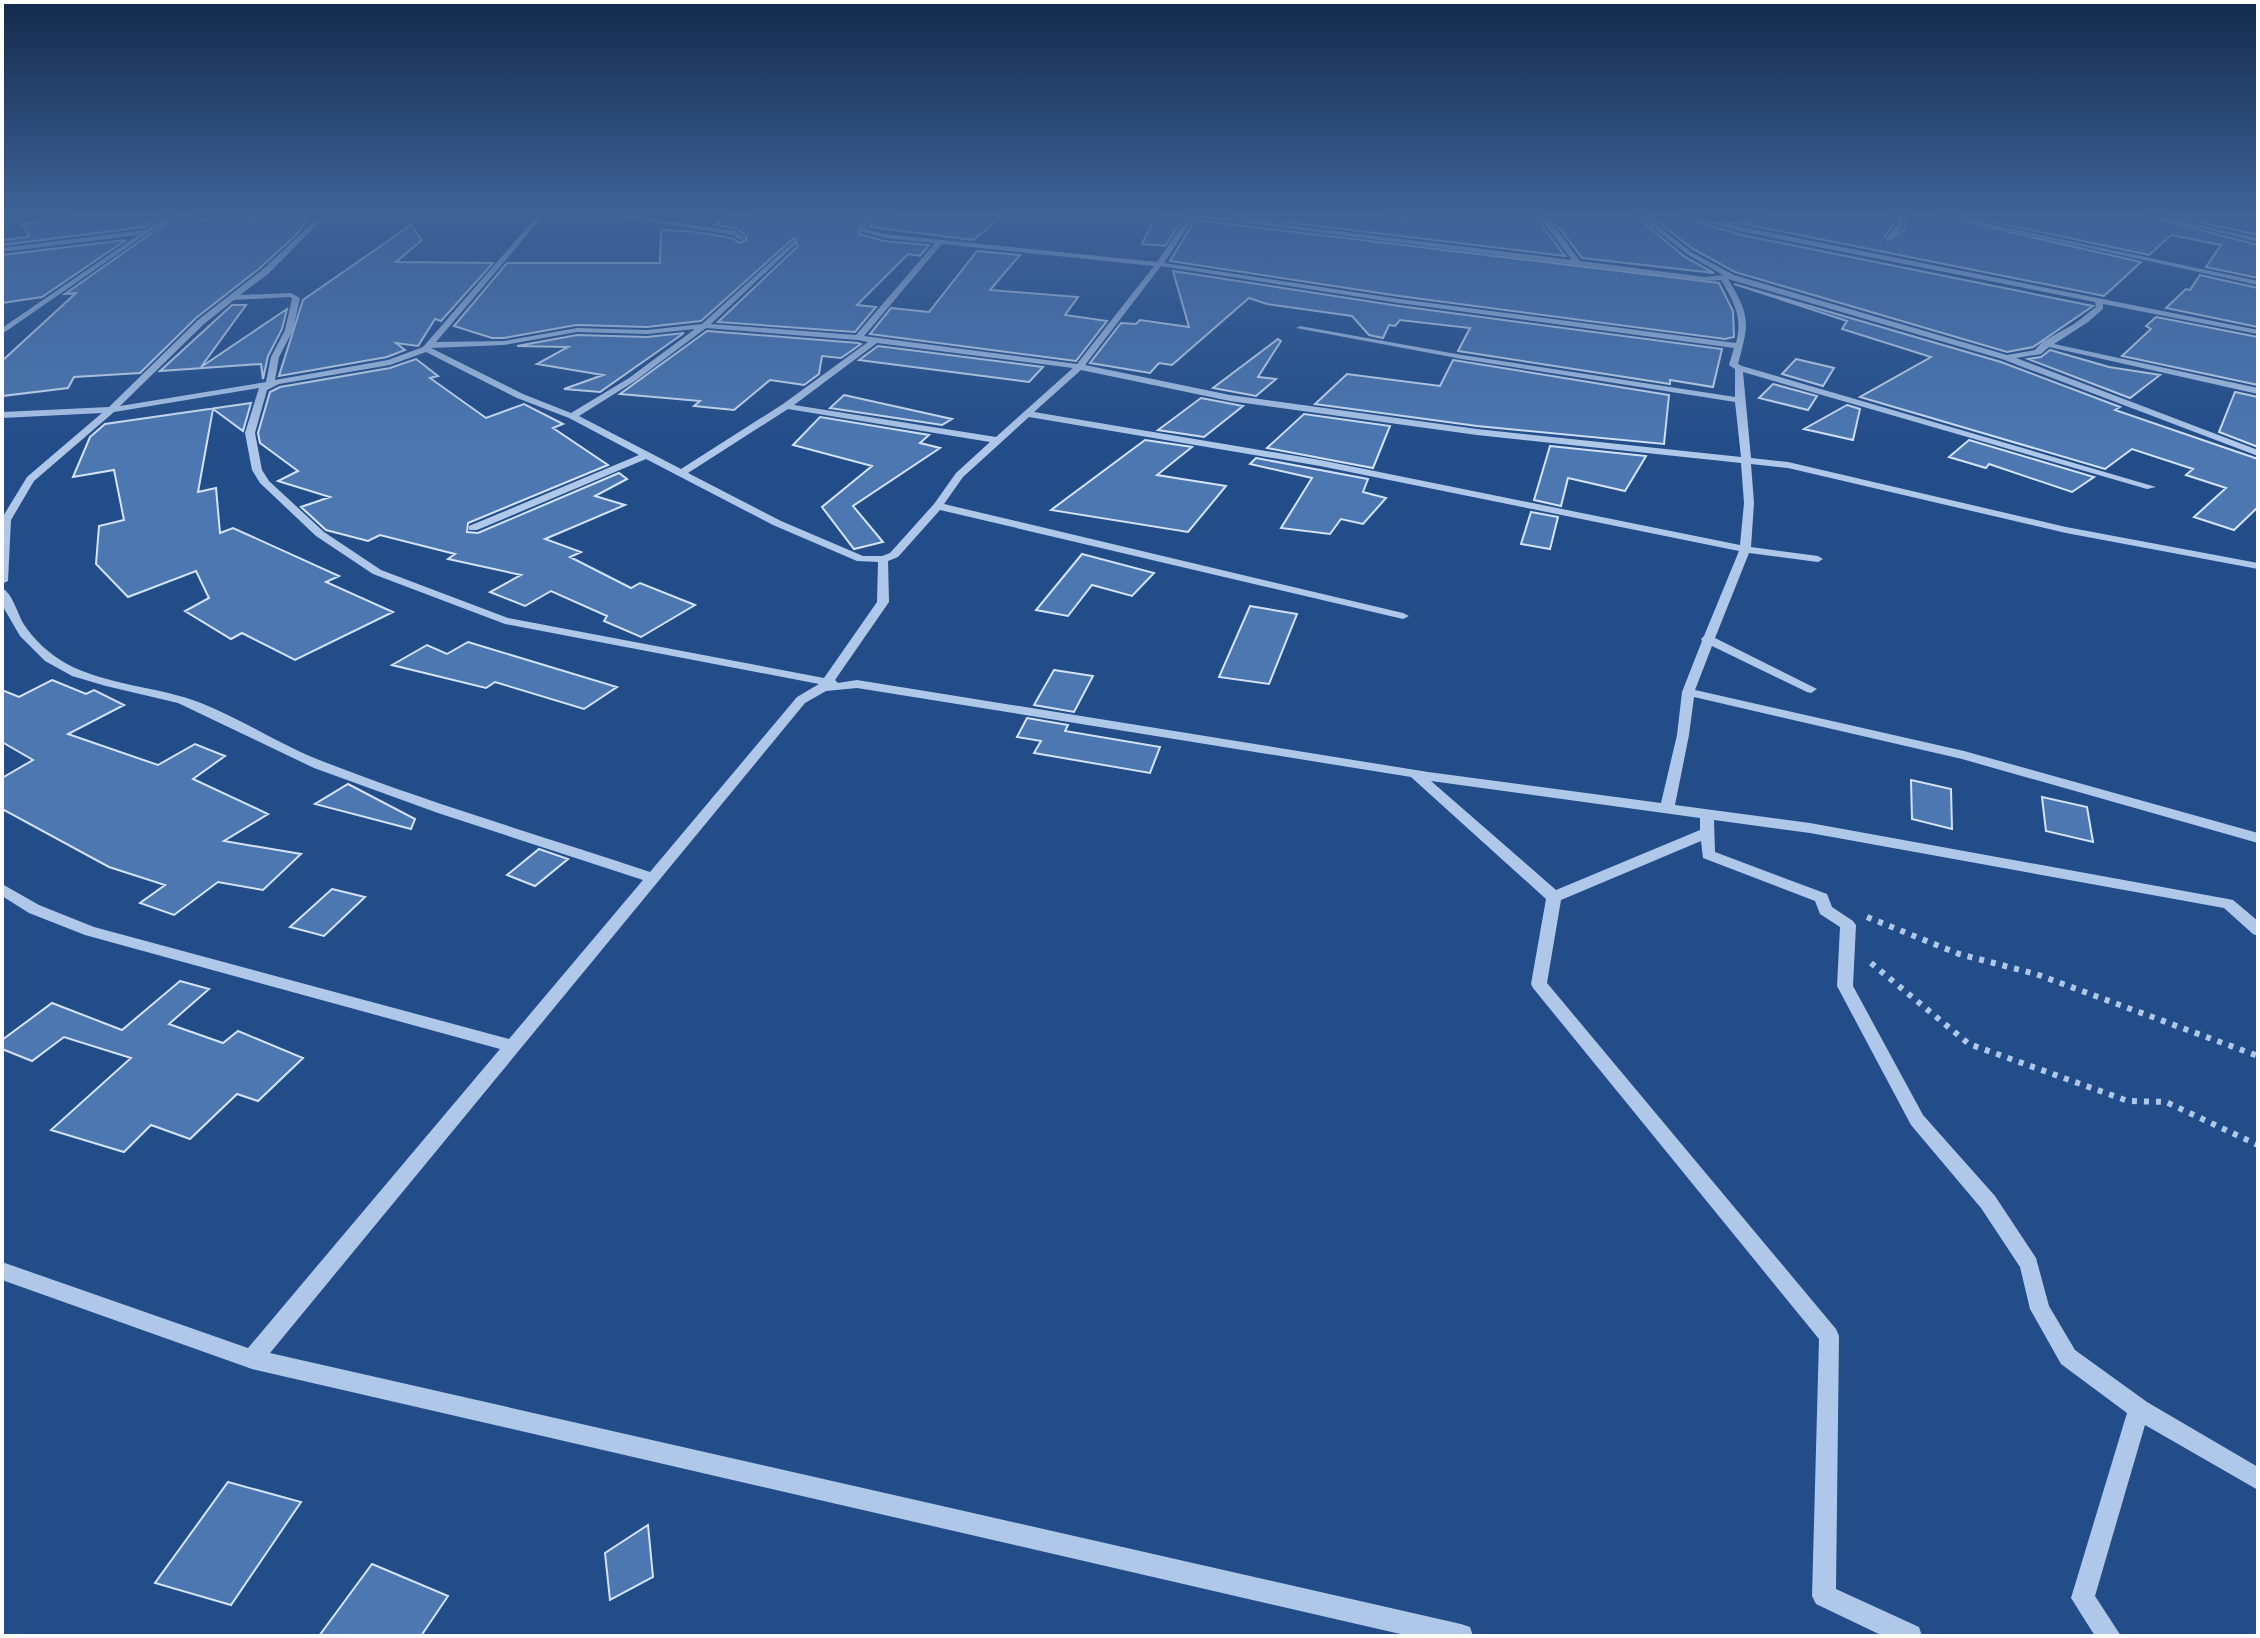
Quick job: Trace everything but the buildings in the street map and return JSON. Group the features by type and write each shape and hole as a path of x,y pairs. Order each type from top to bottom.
{"street":[{"path":"2,332 61,291"},
{"path":"2,581 6,520 15,501 51,459 111,410 201,322 238,291"},
{"path":"429,347 473,291"},
{"path":"572,416 600,401 705,326 742,291"},
{"path":"858,338 898,291"},
{"path":"429,347 520,396 572,416 727,499 861,559 883,559 894,555 938,506 959,475 1079,367 1138,291"},
{"path":"1337,291 1740,346"},
{"path":"1734,291 1741,308 1745,336 1733,365 1739,368 2151,487"},
{"path":"1775,291 2005,357 2258,453"},
{"path":"2053,291 2258,332"},
{"path":"231,298 296,298 289,330 275,357 270,384 260,392 250,433 257,470 285,503 320,534 377,572 505,621 830,685 857,684 1415,774 1667,809 1707,824 1888,841 2228,904 2258,930"},
{"path":"2005,357 2038,352 2045,344 2082,325 2100,307 2099,301"},
{"path":"2,415 111,410 390,362 429,347 504,343 577,330 647,332 705,326 858,338 1079,367 1230,398 1477,432 1788,465 2066,530 2258,566"},
{"path":"1300,328 1737,400"},
{"path":"681,473 786,406 874,341"},
{"path":"2045,344 2258,391"},
{"path":"1667,809 1683,735 1688,692 1745,549 1750,513 1748,460 1737,400 1739,368"},
{"path":"786,406 996,440"},
{"path":"1028,414 1320,463 1745,549 1818,559"},
{"path":"473,528 647,455"},
{"path":"938,506 1403,616"},
{"path":"252,1359 801,700 830,685 883,602 883,559"},
{"path":"2,591 14,623 41,652 77,673 147,689 200,708 252,736 318,764 653,878"},
{"path":"1707,639 1811,689"},
{"path":"1688,692 1964,755 2258,838"},
{"path":"1415,774 1554,897"},
{"path":"1554,897 1707,824"},
{"path":"1707,824 1708,855 1822,898 1825,910 1848,925 1845,986 1917,1120 1988,1202 2029,1264 2040,1309 2068,1357 2139,1409 2258,1479"},
{"path":"2,889 34,909 90,931 511,1046"},
{"path":"1554,897 1539,984 1829,1336 1824,1596 1910,1636"},
{"path":"2,1271 252,1359 1461,1636"},
{"path":"2109,1636 2083,1598 2139,1409"}],"path":[{"path":"1822,898 1959,954 2036,974 2258,1056"},
{"path":"1847,943 1969,1044 2128,1101 2166,1102 2258,1145"}]}
